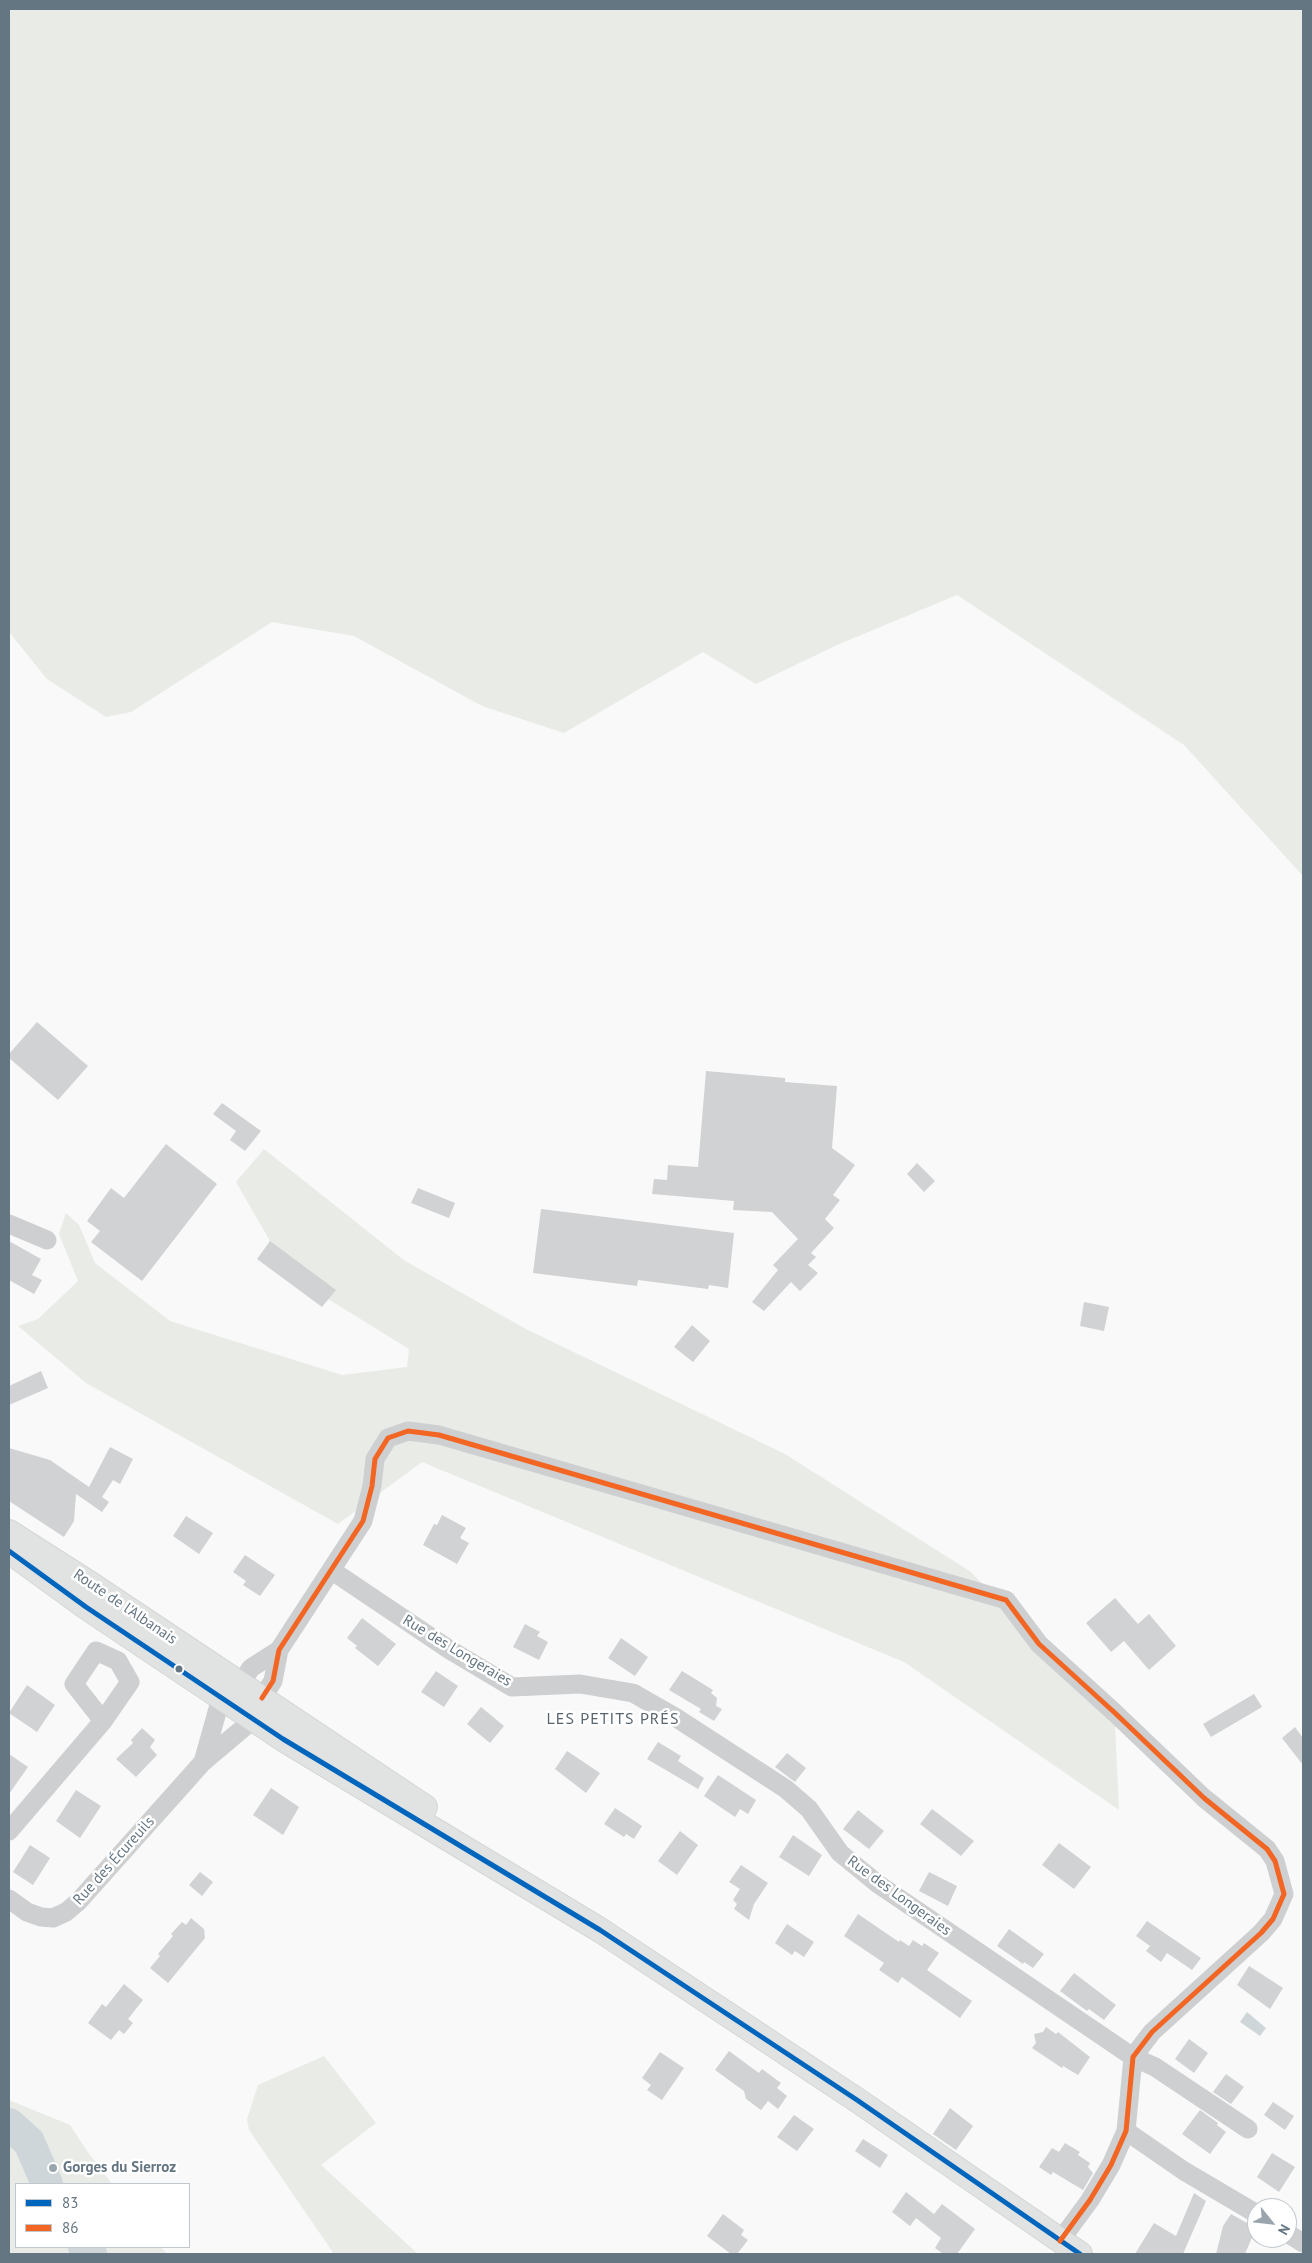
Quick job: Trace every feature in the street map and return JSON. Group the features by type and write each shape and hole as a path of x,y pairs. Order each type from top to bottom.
{"main road":[{"name":"Route de l'Albanais","path":"9,1532 248,1702 475,1855 600,1930 857,2100 1080,2254"},
{"name":"Route de l'Albanais","path":"9,1551 141,1645 221,1698 248,1702"},
{"path":"248,1702 346,1754 522,1872 600,1930"}],"street":[{"path":"9,1224 47,1240"},
{"path":"248,1702 273,1680 279,1650 363,1521 372,1486 375,1459 388,1438 408,1432 439,1435 1006,1600 1039,1644 1204,1798 1267,1850 1275,1861 1284,1894 1273,1919 1261,1933 1152,2032 1133,2057 1126,2131 1111,2164 1090,2200 1060,2241"},
{"name":"Rue des Longeraies","path":"331,1570 450,1650 512,1687 580,1684 632,1693 675,1717 786,1789 809,1809 840,1854 878,1884 1133,2057 1155,2067 1248,2129"},
{"path":"141,1645 170,1654 248,1702"},
{"path":"248,1702 251,1668 279,1650"},
{"name":"Rue des Écureuils","path":"203,1762 221,1698"},
{"name":"Rue des Écureuils","path":"9,1899 27,1912 41,1917 54,1918 66,1912 78,1902 203,1762 248,1702"},
{"path":"9,1831 103,1721"},
{"path":"1126,2131 1184,2171 1247,2208"}],"shaded area":[{"path":"9,9 1303,9 1303,876 1184,745 957,595 837,645 756,684 703,652 564,733 482,706 354,636 272,622 131,712 106,717 47,679 9,632"},
{"path":"264,1149 405,1261 526,1329 785,1454 971,1572 1115,1724 1119,1810 904,1662 422,1462 338,1524 86,1383 18,1326 38,1319 78,1281 59,1234 66,1213 79,1225 95,1263 170,1321 342,1375 407,1367 409,1349 328,1299 270,1241 236,1182"},
{"path":"1247,2012 1266,2028 1260,2036 1240,2022"},
{"path":"324,2056 376,2123 321,2165 418,2254 334,2254 249,2130 247,2119 258,2085"},
{"name":"Gorges du Sierroz","path":"9,2100 70,2125 111,2183 15,2183 15,2248 162,2248 167,2254 9,2254"}],"building":[{"path":"37,1022 88,1066 58,1100 9,1058 9,1054"},
{"path":"706,1071 785,1078 785,1082 837,1086 832,1148 855,1165 833,1195 840,1200 825,1219 834,1228 811,1253 816,1257 808,1265 818,1273 800,1291 791,1282 764,1311 752,1302 778,1270 773,1265 798,1239 772,1212 733,1210 734,1201 652,1194 654,1179 667,1180 668,1165 698,1167"},
{"path":"222,1103 261,1131 245,1151 230,1140 236,1131 213,1114"},
{"path":"166,1144 217,1184 142,1281 91,1242 100,1231 87,1221 111,1188 124,1198"},
{"path":"917,1163 935,1181 924,1192 907,1174"},
{"path":"418,1188 455,1203 449,1218 411,1203"},
{"path":"541,1209 734,1233 728,1288 709,1285 708,1289 638,1280 637,1286 533,1273"},
{"path":"9,1241 41,1259 32,1275 42,1280 34,1294 9,1280"},
{"path":"270,1241 336,1290 322,1307 257,1259"},
{"path":"1084,1302 1109,1307 1104,1331 1080,1326"},
{"path":"692,1325 710,1341 693,1362 674,1347"},
{"path":"41,1371 48,1388 9,1405 9,1386"},
{"path":"110,1447 133,1459 120,1484 113,1480 102,1497 109,1502 102,1512 76,1494 74,1521 64,1537 9,1501 9,1448 50,1460 89,1487"},
{"path":"442,1515 466,1528 460,1538 469,1543 457,1564 423,1545 434,1524 437,1525"},
{"path":"186,1516 213,1533 199,1554 173,1536"},
{"path":"245,1555 275,1575 260,1596 243,1585 246,1581 233,1572"},
{"path":"1115,1598 1138,1624 1149,1614 1176,1646 1149,1670 1124,1641 1111,1652 1086,1623"},
{"path":"362,1618 396,1644 378,1666 355,1648 357,1646 347,1638"},
{"path":"525,1624 540,1632 537,1636 548,1642 539,1660 513,1647"},
{"path":"621,1638 648,1657 635,1676 608,1658"},
{"path":"436,1671 458,1686 444,1707 421,1692"},
{"path":"682,1671 713,1690 711,1693 717,1698 716,1706 722,1709 714,1721 699,1712 701,1709 669,1690"},
{"path":"27,1685 55,1705 37,1732 9,1713"},
{"path":"1254,1694 1262,1707 1211,1737 1203,1724"},
{"path":"481,1707 504,1726 490,1743 467,1724"},
{"path":"1295,1727 1303,1738 1303,1765 1282,1738"},
{"path":"142,1728 155,1740 150,1747 157,1755 136,1777 116,1759 133,1743 131,1740"},
{"path":"658,1742 681,1756 678,1761 704,1778 698,1789 647,1759"},
{"path":"567,1751 600,1773 586,1793 555,1769"},
{"path":"787,1753 806,1768 795,1782 775,1767"},
{"path":"9,1754 28,1767 9,1794"},
{"path":"718,1775 756,1800 748,1814 740,1809 735,1817 704,1796"},
{"path":"271,1788 299,1807 283,1835 253,1815"},
{"path":"76,1790 101,1806 80,1838 56,1821"},
{"path":"615,1808 642,1826 634,1839 626,1834 624,1837 604,1824"},
{"path":"932,1809 974,1841 961,1856 920,1824"},
{"path":"858,1810 884,1831 869,1849 843,1829"},
{"path":"680,1831 698,1845 677,1875 658,1861"},
{"path":"793,1835 822,1855 809,1876 779,1857"},
{"path":"1059,1843 1091,1867 1074,1889 1042,1865"},
{"path":"30,1845 50,1858 33,1885 13,1872"},
{"path":"741,1865 768,1883 754,1904 749,1920 734,1909 737,1904 733,1900 740,1889 729,1882"},
{"path":"200,1872 213,1882 202,1896 189,1885"},
{"path":"929,1872 957,1886 948,1906 919,1891"},
{"path":"858,1914 899,1942 900,1940 909,1946 913,1940 922,1946 924,1943 939,1953 927,1970 972,2001 960,2018 902,1977 898,1983 879,1970 884,1963 844,1936"},
{"path":"191,1918 204,1929 205,1938 168,1983 150,1968 160,1956 158,1954 173,1936 171,1934 182,1922 186,1925"},
{"path":"1147,1921 1201,1958 1192,1970 1167,1953 1161,1962 1146,1951 1150,1946 1136,1936"},
{"path":"787,1924 814,1942 804,1957 795,1951 792,1955 775,1943"},
{"path":"1009,1929 1044,1954 1033,1968 1024,1962 1023,1964 997,1946"},
{"path":"1249,1966 1283,1988 1270,2009 1237,1985"},
{"path":"1074,1973 1116,2005 1104,2020 1089,2009 1087,2011 1060,1991"},
{"path":"124,1984 143,2000 128,2019 133,2023 124,2034 119,2030 111,2040 88,2023 102,2004 106,2007"},
{"path":"1046,2027 1056,2034 1058,2032 1090,2057 1078,2075 1063,2066 1062,2068 1032,2048 1036,2043 1034,2034 1043,2032"},
{"path":"1189,2039 1208,2053 1194,2073 1175,2059"},
{"path":"729,2051 759,2073 762,2069 781,2083 777,2088 787,2096 778,2109 768,2101 761,2110 746,2099 744,2091 715,2070"},
{"path":"660,2052 684,2068 662,2100 647,2090 651,2085 642,2078"},
{"path":"1226,2074 1244,2087 1231,2104 1213,2092"},
{"path":"1273,2102 1294,2116 1285,2130 1264,2115"},
{"path":"950,2108 973,2126 956,2150 933,2134"},
{"path":"1200,2110 1218,2123 1217,2125 1226,2132 1210,2154 1182,2134"},
{"path":"794,2115 814,2129 797,2151 777,2137"},
{"path":"863,2139 888,2155 880,2168 855,2151"},
{"path":"1065,2143 1080,2152 1078,2155 1090,2163 1088,2167 1093,2173 1083,2190 1053,2172 1051,2175 1039,2167 1052,2148 1059,2152"},
{"path":"1272,2153 1295,2167 1279,2192 1257,2177"},
{"path":"906,2192 934,2214 942,2204 975,2229 957,2254 943,2254 935,2248 941,2238 916,2218 910,2226 892,2212"},
{"path":"1194,2193 1206,2201 1183,2254 1135,2254 1154,2223 1176,2236"},
{"path":"723,2214 744,2230 741,2235 748,2240 737,2254 731,2254 707,2236"},
{"path":"1231,2214 1247,2223 1248,2248 1245,2254 1216,2254 1223,2226"}],"waterway":[{"path":"9,2124 29,2142 47,2183"},
{"path":"85,2248 91,2254"}],"transit line":[{"name":"86","path":"262,1698 273,1681 279,1650 363,1521 372,1486 375,1459 388,1438 408,1431 439,1435 1006,1600 1039,1644 1204,1798 1267,1849 1275,1861 1284,1894 1273,1919 1261,1933 1152,2032 1133,2057 1126,2131 1111,2165 1090,2200 1060,2241"},
{"name":"83","path":"9,1551 86,1607 283,1739 600,1930 857,2100 1080,2254"}],"place":[{"name":"Gorges du Sierroz","path":"53,2168"}],"district":[{"name":"LES PETITS PRÉS","path":"613,1719"}]}
